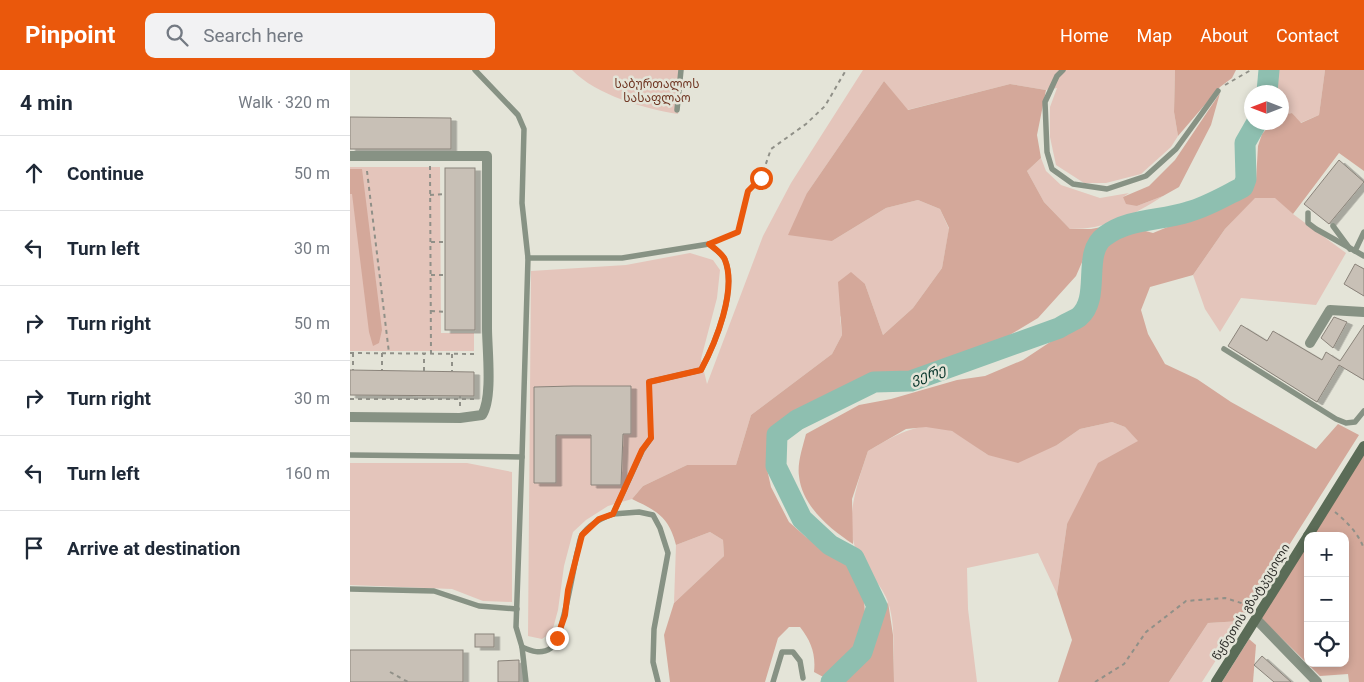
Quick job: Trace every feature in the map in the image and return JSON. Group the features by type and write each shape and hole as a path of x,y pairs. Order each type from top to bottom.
{"main road":[{"name":"წყნეთის გზატკეცილი","path":"1310,532 1364,446"},
{"name":"წყნეთის გზატკეცილი","path":"1216,682 1304,542"}],"street":[{"path":"350,156 487,156 482,354 487,392 485,410 482,415 460,418 350,417"},
{"path":"1310,343 1330,310 1364,312"},
{"path":"1256,619 1317,682"}],"lane":[{"path":"475,70 518,115 524,129 522,203 528,258 516,627 522,647 526,682"},
{"path":"677,110 681,70"},
{"path":"1063,70 1057,76 1045,102 1046,152 1052,169 1073,184 1107,189 1146,176 1176,149 1218,91"},
{"path":"1308,213 1308,223 1364,256"},
{"path":"1333,226 1352,250"},
{"path":"1352,250 1364,232"},
{"path":"528,258 622,258 709,244 725,258 730,280 722,317 709,355 701,370 649,382"},
{"path":"1224,349 1336,419 1355,422 1364,410"},
{"path":"613,514 642,450 651,438"},
{"path":"350,455 522,458"},
{"path":"522,647 533,652 542,652 551,648 565,615 568,590 582,535 599,519 613,514 639,512 652,515 660,528 668,553 654,629 654,662 658,682"},
{"path":"350,589 434,591 479,606 517,609"},
{"path":"773,682 782,652 793,652 800,661 804,678"}],"path":[{"path":"709,244 738,232 748,191 761,178 771,149 806,124 825,106 846,70"},
{"path":"1218,91 1251,70"},
{"path":"430,156 431,354"},
{"path":"367,171 389,353"},
{"path":"430,195 445,194"},
{"path":"430,242 445,242"},
{"path":"431,275 445,276"},
{"path":"431,312 445,312"},
{"path":"353,370 352,353 482,354 477,363"},
{"path":"382,353 382,370"},
{"path":"424,354 424,371"},
{"path":"452,354 452,371"},
{"path":"649,382 651,438"},
{"path":"353,395 352,399 423,397 477,399"},
{"path":"1334,512 1345,520 1361,540 1364,549"},
{"path":"1095,682 1124,664 1146,632 1186,601 1225,598 1254,606"},
{"path":"390,672 408,682"}],"green space":[{"name":"საბურთალოს სასაფლაო","path":"572,70 683,70 678,114 651,109 607,94 582,79"},
{"path":"863,70 1175,70 1174,112 1178,136 1171,147 1141,174 1106,183 1084,183 1056,165 1050,137 1050,107 1057,88 1046,90 1010,84 907,110 884,81 807,193 832,241 886,208 918,200 940,209 949,229 942,268 913,308 883,335 865,284 840,317 842,335 832,354 751,415 736,465 687,465 643,486 632,499 608,506 586,520 573,532 564,566 558,610 552,632 542,639 528,636 531,271 626,265 690,253 713,260 720,270 717,298 701,359 707,384 763,236 791,183"},
{"path":"1275,70 1325,70 1319,115 1300,123 1292,113 1289,114 1289,85 1274,85"},
{"path":"1041,158 1046,171 1061,185 1100,198 1129,193 1123,197 1137,206 1163,196 1141,210 1108,224 1070,229 1044,202 1027,171"},
{"path":"350,167 440,167 441,333 474,333 474,351 350,351"},
{"path":"1255,197 1275,197 1293,214 1346,253 1316,305 1241,298 1220,332 1205,309 1193,275 1225,229"},
{"path":"1112,422 1125,427 1139,441 1067,524 1057,594 1038,553 967,568 968,609 977,682 894,682 891,611 883,591 861,561 855,548 852,534 853,506 859,478 868,451 908,431 929,427 957,433 988,455 1057,445 1080,429"},
{"path":"350,463 467,463 512,472 512,602 483,601 452,589 350,585"},
{"path":"710,532 723,540 724,556 674,603 676,545"},
{"path":"1241,621 1202,682 1169,682 1208,623"}],"shaded area":[{"path":"1175,70 1236,70 1232,78 1220,87 1178,136 1174,112"},
{"path":"1325,70 1364,70 1364,171 1339,153 1293,214 1275,198 1255,198 1225,229 1193,275 1150,287 1141,310 1148,334 1165,364 1197,379 1231,402 1316,449 1338,424 1359,435 1241,621 1208,623 1169,682 1058,682 1072,640 1057,594 1067,524 1098,463 1138,441 1125,427 1112,422 1080,429 1057,445 1018,463 988,455 952,431 926,427 906,429 868,451 852,499 853,544 818,516 805,497 799,476 800,460 806,434 859,405 891,399 957,380 985,376 1023,360 1085,319 1092,299 1097,257 1110,240 1138,229 1153,233 1246,195 1256,181 1258,146 1262,134 1266,130 1289,130 1289,114 1292,113 1301,123 1319,115"},
{"path":"884,81 908,110 1010,84 1046,90 1037,135 1041,158 1027,171 1044,202 1070,229 1091,229 1107,226 1089,246 1076,276 1038,318 993,345 964,358 890,378 872,379 827,397 775,428 767,469 771,487 789,522 806,537 850,567 863,588 865,613 856,646 827,679 814,672 813,654 804,632 800,627 789,627 778,638 765,682 670,682 664,635 674,603 724,556 723,540 710,532 676,545 666,521 655,511 632,499 643,486 687,465 736,465 751,415 832,354 842,335 838,282 851,272 865,284 883,335 913,308 942,268 949,228 940,209 918,200 886,208 832,241 788,235 807,193"},
{"path":"1220,93 1211,125 1179,187 1163,196 1137,206 1126,204 1123,197 1149,186 1175,160"},
{"path":"350,169 362,169 382,330 379,343 373,346 369,332 352,194 350,194"},
{"path":"1364,454 1364,682 1349,682 1348,674 1320,676 1311,667 1349,667 1349,532 1315,532"},
{"path":"1304,548 1304,660 1260,617"},
{"path":"888,602 893,635 894,682 841,682 871,646"},
{"path":"1249,639 1256,645 1253,682 1222,682"}],"building":[{"path":"350,117 451,118 451,149 350,149"},
{"path":"1339,160 1364,182 1329,224 1304,204"},
{"path":"445,168 475,168 475,330 445,330"},
{"path":"1355,264 1364,269 1364,296 1344,284"},
{"path":"1334,317 1347,322 1333,348 1321,338"},
{"path":"1241,325 1267,341 1273,331 1322,360 1326,352 1340,361 1364,325 1364,380 1339,365 1317,402 1228,346"},
{"path":"350,370 474,372 474,396 350,395"},
{"path":"631,386 631,434 623,434 621,485 591,485 591,435 556,435 556,483 534,483 534,387"},
{"path":"475,634 494,634 494,647 475,647"},
{"path":"350,650 463,650 463,682 350,682"},
{"path":"1262,656 1291,682 1274,682 1254,665"},
{"path":"519,660 519,682 498,682 498,661"}],"waterway":[{"name":"ვერე","path":"1268,85 1269,70"},
{"name":"ვერე","path":"831,682 862,652 877,606 854,558 830,545 802,519 776,466 777,435 797,420 874,382 911,381 1059,328 1079,317 1086,309 1089,299 1094,253 1098,244 1105,236 1114,230 1134,223 1195,210 1243,187 1246,179 1245,143 1252,130"}],"route":[{"path":"557,638 565,615 568,590 582,535 599,519 613,514 622,490 642,450 651,438 649,382 701,370 709,355 722,317 730,280 725,258 709,244 738,232 748,191 761,178"}]}
